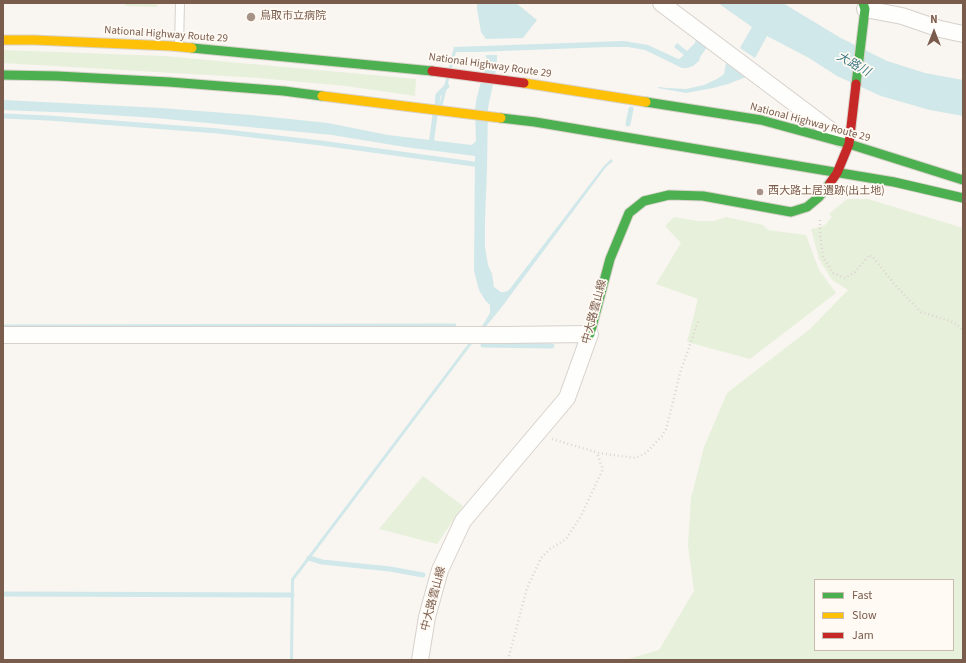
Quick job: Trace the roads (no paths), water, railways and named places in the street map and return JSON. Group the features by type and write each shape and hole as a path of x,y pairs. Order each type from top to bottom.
{"main road":[{"name":"中大路雲山線","path":"590,334 610,259 629,214 644,201 668,195 703,196 791,212 807,207 819,197 837,173 849,144 864,6"},
{"name":"National Highway Route 29","path":"3,40 34,40 180,47 436,70 542,85 761,120 849,144 963,180"},
{"path":"3,75 57,76 169,82 276,90 535,122 894,182 963,198"}],"street":[{"path":"661,3 849,144"},
{"path":"864,6 902,16 940,29 963,34"},
{"path":"3,335 590,334"},
{"name":"中大路雲山線","path":"420,660 427,617 440,570 462,521 567,398 590,334"}],"lane":[{"path":"180,3 180,47"}],"water":[{"path":"477,3 516,3 537,20 523,38 486,39 481,32"},
{"name":"大路川","path":"718,3 783,3 839,37 887,61 925,73 963,80 963,116 930,110 881,96 837,76 809,58 767,36 755,58 740,48 752,27"},
{"path":"696,38 708,46 700,57 699,61 693,66 687,68 682,68 645,50 628,47 456,52 442,107 439,106 454,47 624,41 648,45 679,59 684,55 674,47 677,43 687,51 695,43"},
{"path":"486,55 497,55 497,65 488,108 485,221 485,247 494,287 501,292 509,290 603,167 611,159 613,161 606,167 501,308 471,345 294,580 293,660 290,660 291,579 490,313 490,305 479,290 474,271 475,156 405,147 332,135 156,118 3,110 3,100 161,108 251,115 328,123 388,135 472,145 476,141 476,101 486,62"},
{"path":"726,63 746,77 713,88 686,93 658,88 686,89 704,85 724,74"}],"waterway":[{"path":"437,105 438,95 447,86"},
{"path":"628,124 631,109"},
{"path":"431,145 435,115"},
{"path":"3,116 49,118 218,131 321,143 481,165"},
{"path":"3,327 454,326"},
{"path":"483,345 552,346"},
{"path":"309,558 322,562 390,569 423,575"},
{"path":"3,594 292,595"}],"place":[{"name":"鳥取市立病院","path":"251,17"},
{"name":"西大路土居遺跡(出土地)","path":"760,192"}]}
